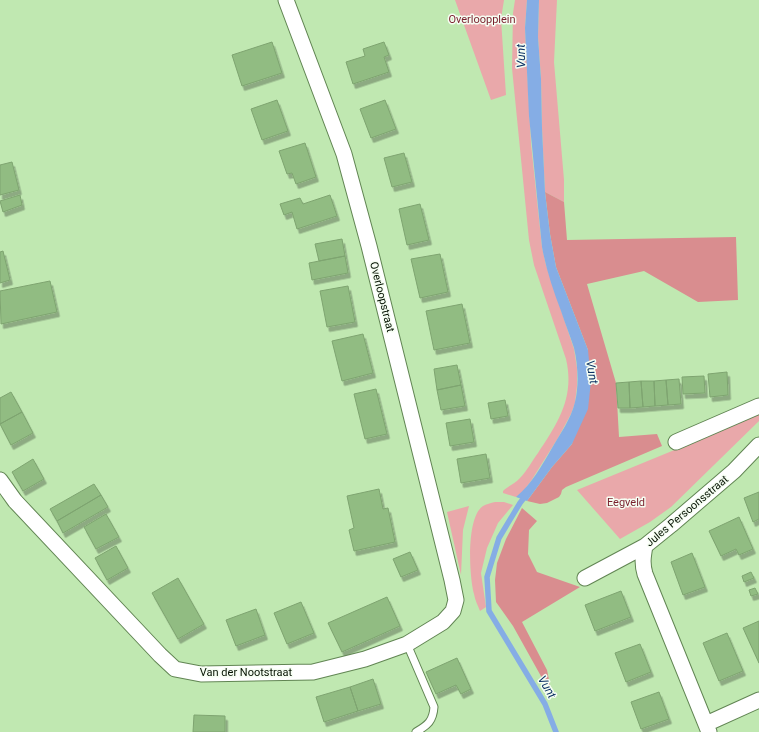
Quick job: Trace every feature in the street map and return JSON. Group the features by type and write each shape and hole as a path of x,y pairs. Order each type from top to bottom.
{"street":[{"name":"Overloopstraat","path":"286,0 344,154 409,405 456,600"},
{"path":"676,442 759,406"},
{"name":"Jules Persoonsstraat","path":"585,578 645,546 734,471 759,445"},
{"name":"Van der Nootstraat","path":"0,480 15,501 40,528 175,669 201,674 313,672 365,659 407,644 443,622 454,611 456,600"},
{"path":"645,546 642,558 645,574 707,728 759,700"}],"lane":[{"path":"407,644 434,707 434,713 431,720 416,732"}],"green space":[{"name":"Overloopplein","path":"455,0 504,0 501,19 506,95 491,100"},
{"path":"515,0 527,0 525,28 531,144 542,247 546,265 574,349 577,368 575,403 571,414 531,481 521,494 516,497 503,493 503,491 523,475 552,431 563,409 568,386 568,373 566,359 534,265 529,240 512,68 513,13"},
{"path":"539,0 557,0 554,62 564,180 564,202 545,192 538,37"},
{"name":"Eegveld","path":"759,408 759,421 671,507 650,522 620,539 577,490 672,451"},
{"path":"495,502 504,502 513,505 498,523 487,548 481,573 486,607 480,611 472,586 470,561 471,534 478,512 483,506"},
{"path":"469,506 463,530 461,575 447,512"}],"shaded area":[{"path":"545,192 564,202 567,240 736,237 738,300 698,302 644,271 587,284 616,383 619,437 657,434 662,446 566,487 562,490 559,497 547,503 540,504 527,501 552,467 572,444 588,350 556,267"},
{"path":"522,508 537,521 529,530 528,554 537,572 580,587 522,622 547,670 550,685 547,687 513,626 496,602 495,580 497,563 506,539"}],"water":[{"path":"527,0 539,0 538,37 545,192 550,234 556,267 588,350 591,381 588,409 572,444 552,467 527,501 516,497 522,492 536,474 562,432 575,402 578,375 574,348 555,295 542,247 529,116 525,28"}],"building":[{"path":"272,42 282,73 242,86 232,55"},
{"path":"384,42 389,55 384,57 389,72 353,84 346,62 365,56 363,49"},
{"path":"277,100 288,131 262,140 251,109"},
{"path":"385,100 396,129 371,138 360,109"},
{"path":"305,143 316,177 296,184 292,173 287,174 279,151"},
{"path":"404,153 412,182 392,187 384,158"},
{"path":"12,162 19,190 0,195 0,165"},
{"path":"20,195 22,205 3,212 0,201"},
{"path":"330,195 337,216 297,229 292,212 284,215 280,204 300,198 303,204"},
{"path":"420,204 429,240 407,245 399,209"},
{"path":"342,239 345,256 319,261 315,244"},
{"path":"3,251 10,280 0,283 0,252"},
{"path":"440,254 448,292 420,298 411,259"},
{"path":"345,256 348,273 312,280 309,263"},
{"path":"50,281 57,312 1,324 0,291"},
{"path":"348,286 355,322 327,327 320,291"},
{"path":"462,304 470,343 434,350 426,311"},
{"path":"363,334 373,373 342,381 332,341"},
{"path":"457,365 461,385 437,390 434,369"},
{"path":"727,372 728,395 710,397 708,374"},
{"path":"704,376 705,393 683,394 682,377"},
{"path":"679,379 681,404 668,405 666,380"},
{"path":"666,380 668,405 655,406 654,381"},
{"path":"641,381 654,381 655,406 643,407"},
{"path":"641,381 643,407 630,408 629,382"},
{"path":"629,382 630,408 618,408 616,383"},
{"path":"461,385 465,406 441,410 437,390"},
{"path":"376,389 387,434 365,439 354,394"},
{"path":"11,392 22,412 0,424 0,398"},
{"path":"505,400 508,416 491,419 488,403"},
{"path":"22,412 33,433 11,445 0,424"},
{"path":"470,419 474,442 450,446 446,423"},
{"path":"486,454 490,478 461,483 457,459"},
{"path":"33,459 44,479 23,491 12,472"},
{"path":"94,484 101,495 57,521 50,509"},
{"path":"379,489 383,509 388,508 395,542 354,551 349,530 354,528 347,496"},
{"path":"759,492 759,519 753,522 744,498"},
{"path":"101,495 108,507 63,533 57,521"},
{"path":"106,514 119,537 96,549 84,527"},
{"path":"739,517 753,549 739,555 736,549 721,556 709,531"},
{"path":"116,546 128,568 107,580 95,558"},
{"path":"410,552 418,570 401,577 393,559"},
{"path":"692,553 705,587 683,595 671,562"},
{"path":"751,572 754,578 744,582 742,576"},
{"path":"178,578 204,624 178,639 152,593"},
{"path":"755,588 758,594 751,596 749,590"},
{"path":"621,591 631,617 595,631 585,605"},
{"path":"387,597 400,626 342,652 328,623"},
{"path":"301,602 314,633 287,644 274,613"},
{"path":"256,609 265,635 236,646 226,620"},
{"path":"759,621 759,663 743,628"},
{"path":"727,633 743,671 719,681 703,643"},
{"path":"640,644 651,672 626,682 615,653"},
{"path":"457,658 471,689 461,694 456,685 436,694 426,672"},
{"path":"373,679 381,704 358,711 350,687"},
{"path":"350,687 358,711 324,722 316,697"},
{"path":"659,692 669,719 641,729 631,702"},
{"path":"194,715 225,716 225,732 193,732"}],"waterway":[{"name":"Vunt","path":"527,494 499,538 487,577 489,611 545,704 556,732"}]}
